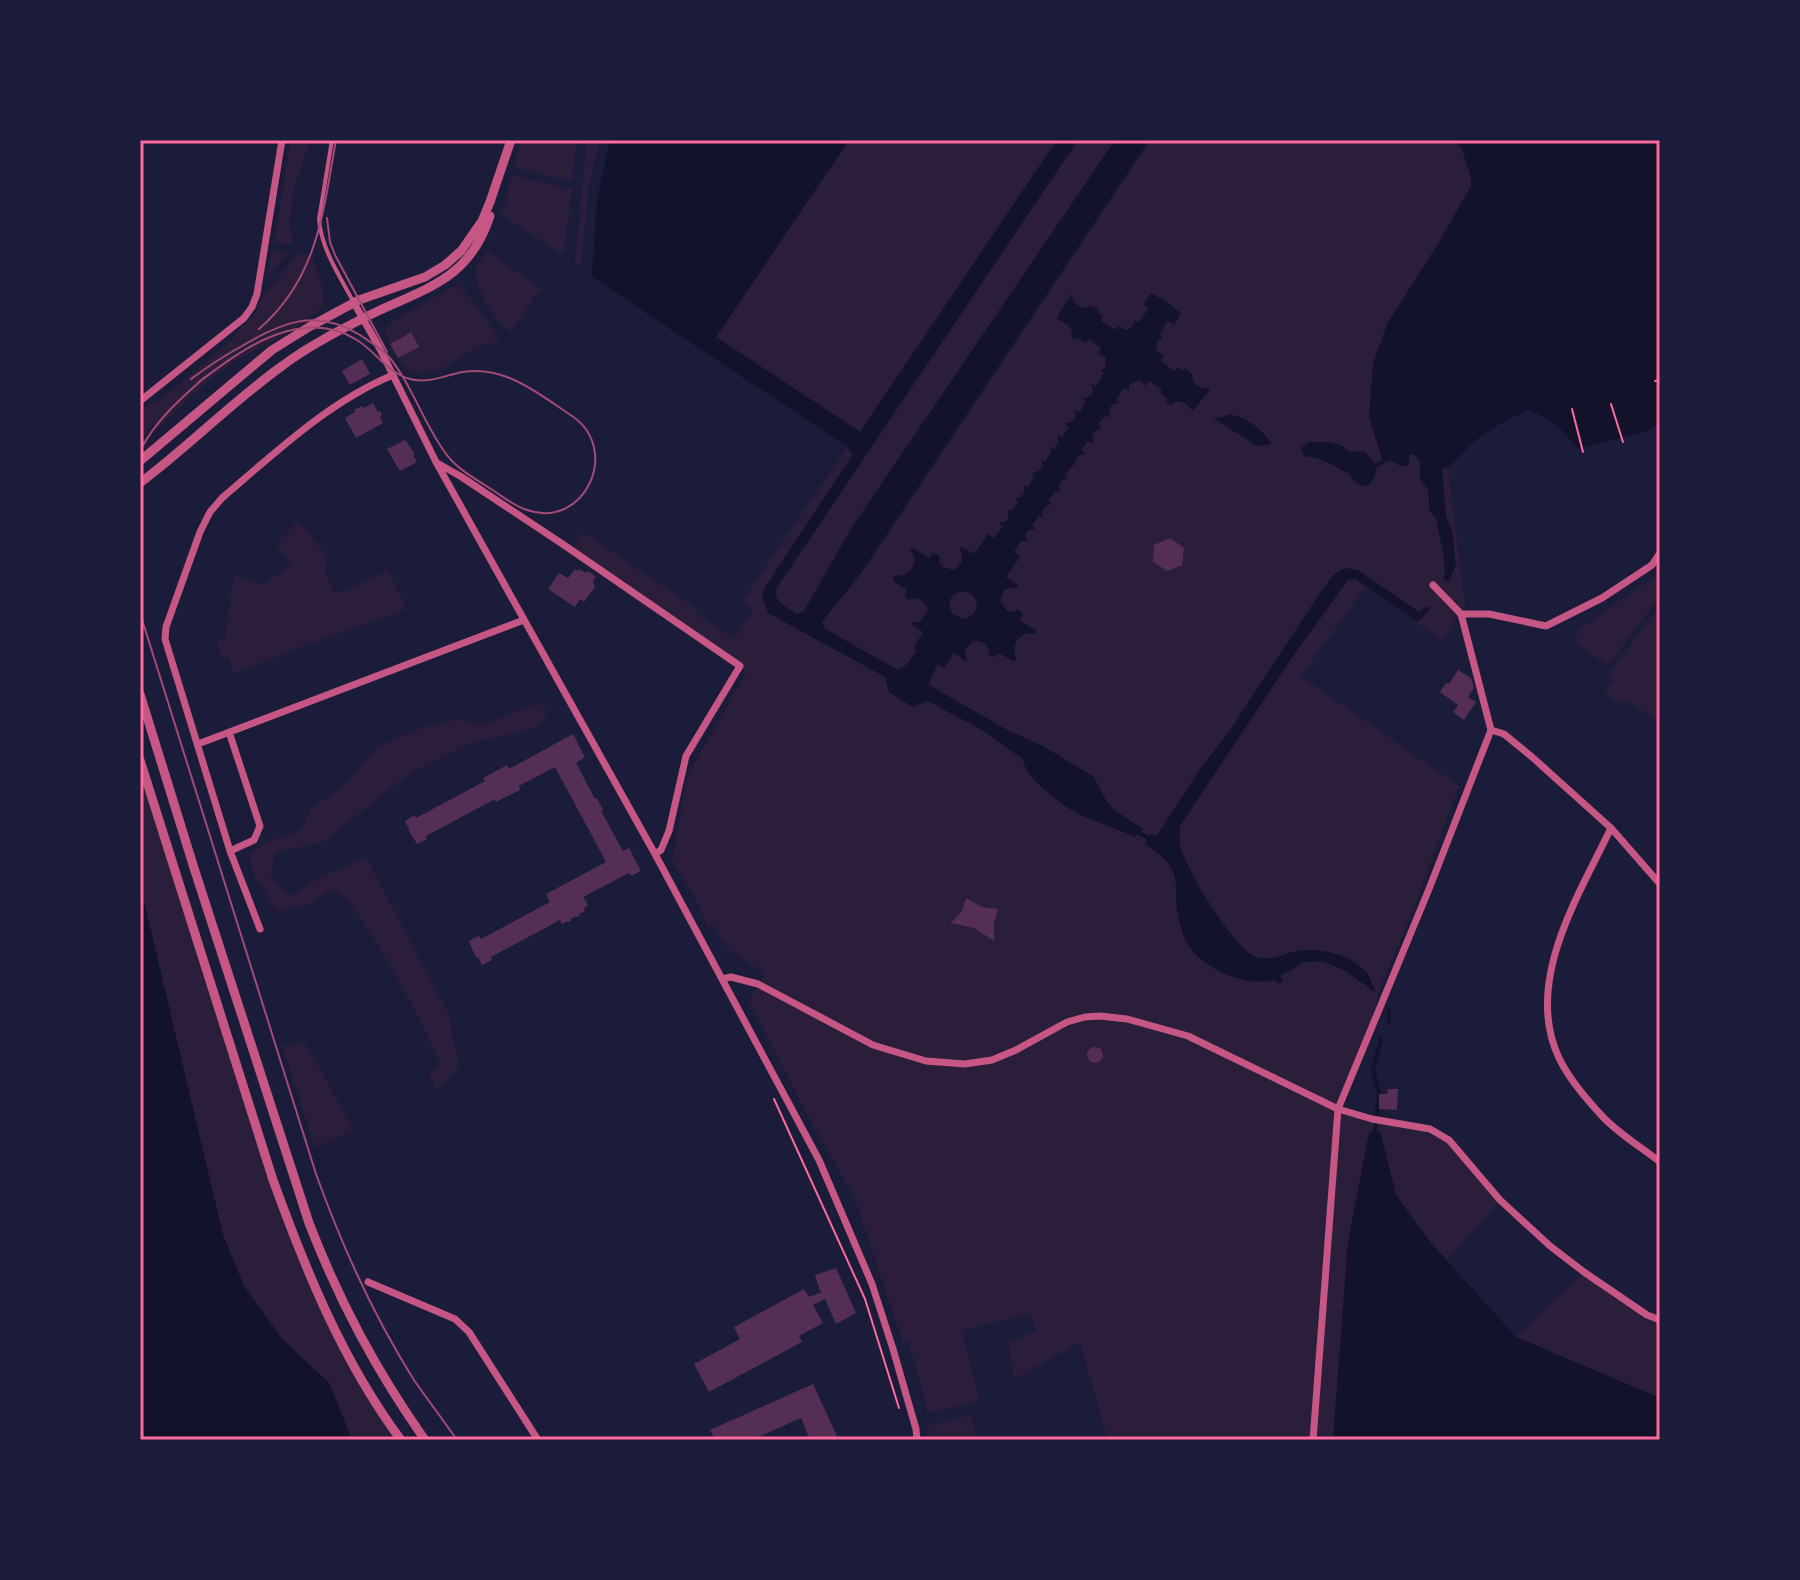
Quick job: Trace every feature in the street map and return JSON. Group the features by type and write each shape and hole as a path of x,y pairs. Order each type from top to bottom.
{"street":[{"path":"140,401 244,318 252,307 257,294 282,140"},
{"path":"140,483 283,365 364,319 431,288 457,269 487,226 511,140"},
{"path":"140,461 272,350 368,296 425,277 445,265 461,251 482,221 500,178"},
{"path":"354,303 436,462 655,854 819,1160 872,1284 917,1440"},
{"path":"260,929 230,851 165,639 166,627 200,532 210,512 222,498 308,426 377,381 393,375"},
{"path":"140,454 165,439"},
{"path":"436,462 564,545 740,666 686,756 669,831 661,850 655,854"},
{"path":"1461,614 1489,614 1546,626 1602,598 1652,565 1660,553"},
{"path":"1313,1440 1338,1109 1491,730 1461,614 1433,585"},
{"path":"198,744 524,620"},
{"path":"140,694 313,1235 371,1359 425,1440"},
{"path":"1491,730 1504,734 1611,828 1660,884"},
{"path":"229,732 260,826 254,840 230,851"},
{"path":"140,760 291,1229 310,1278 354,1367 401,1440"},
{"path":"1611,828 1557,945 1548,988 1549,1023 1559,1057 1579,1089 1604,1119 1660,1162"},
{"path":"722,979 731,977 758,984 873,1045 926,1061 965,1064 992,1060 1067,1022 1085,1017 1127,1019 1188,1036 1338,1109 1372,1119 1430,1129 1449,1140 1500,1200 1550,1246 1647,1315 1660,1320"},
{"path":"368,1282 455,1319 469,1332 538,1440"}],"lane":[{"path":"332,140 319,219 320,230 354,303"}],"path":[{"path":"1655,381 1660,380"},
{"path":"1611,404 1623,442"},
{"path":"1572,409 1583,452"},
{"path":"772,1095 865,1299 899,1407"}],"shaded area":[{"path":"291,140 309,143 294,193 290,220 293,244 290,245 274,242"},
{"path":"521,140 577,140 572,182 514,167"},
{"path":"587,140 600,140 589,184 581,267 575,263"},
{"path":"610,140 849,140 716,337 860,432 1057,140 1078,140 776,589 779,601 797,614 804,611 852,527 1115,140 1150,140 862,572 822,622 825,629 898,670 905,666 917,651 914,647 923,632 911,624 920,622 928,610 921,600 908,600 904,596 907,590 893,580 894,576 906,574 913,566 915,558 910,550 913,548 929,558 933,553 940,556 942,567 954,570 962,562 959,550 962,547 974,554 988,534 994,538 1002,527 999,522 1005,522 1009,517 1007,510 1012,511 1018,502 1015,498 1021,497 1024,485 1028,487 1034,478 1031,473 1041,469 1041,460 1045,462 1052,450 1049,448 1057,445 1057,434 1062,437 1069,427 1064,423 1073,420 1074,410 1080,412 1086,401 1081,397 1092,394 1091,384 1096,386 1104,373 1100,370 1105,368 1106,358 1098,354 1101,348 1089,339 1086,343 1071,337 1072,330 1067,324 1056,319 1071,294 1078,306 1091,306 1099,310 1098,313 1103,316 1101,321 1115,330 1119,325 1128,330 1135,320 1139,322 1149,308 1144,304 1151,293 1167,302 1181,313 1174,325 1168,321 1159,335 1163,338 1157,342 1156,349 1164,355 1161,361 1174,371 1178,367 1183,371 1185,368 1192,374 1197,386 1211,388 1193,411 1185,403 1177,401 1170,405 1160,393 1162,389 1149,381 1145,386 1138,380 1129,385 1129,390 1124,388 1116,400 1120,403 1110,407 1111,418 1106,415 1098,424 1102,430 1098,429 1093,434 1094,443 1088,441 1081,450 1086,454 1077,458 1076,467 1073,464 1065,476 1069,479 1059,484 1060,493 1055,492 1048,501 1051,504 1042,512 1043,518 1039,516 1032,525 1035,529 1028,530 1025,536 1027,541 1021,541 1014,552 1020,557 1006,577 1018,585 1004,590 1000,601 1007,611 1018,609 1023,614 1020,620 1036,631 1019,638 1014,647 1017,659 1013,661 999,653 994,657 989,655 984,644 972,641 964,652 967,659 965,661 954,653 944,668 938,664 929,685 1094,777 1113,809 1143,829 1135,837 1065,806 1037,783 1023,759 982,730 928,701 912,707 889,692 885,677 768,613 762,595 764,589 853,454 847,447 592,277 597,200","holes":["963,591 972,594 977,602 972,615 965,619 953,614 950,606 952,597"]},
{"path":"849,140 1057,140 860,432 716,337"},
{"path":"1078,140 1447,140 1461,146 1471,177 1471,186 1441,239 1393,461 1408,465 1409,454 1415,455 1432,471 1448,468 1465,604 1443,641 1366,587 1301,676 1459,786 1413,910 1379,990 1370,1029 1338,1108 1376,1123 1449,1140 1500,1200 1447,1260 1396,1195 1380,1131 1369,1133 1348,1242 1333,1440 1108,1440 1080,1343 1014,1379 1008,1342 1036,1331 1031,1314 962,1330 980,1402 928,1413 909,1342 903,1343 855,1199 749,1001 763,976 760,970 728,949 712,924 708,928 694,895 672,862 687,777 746,673 572,550 583,532 697,609 696,613 734,639 753,610 743,600 847,447 862,460"},
{"path":"1447,140 1660,140 1660,422 1646,431 1579,449 1557,425 1529,409 1473,442 1448,468 1442,469 1446,516 1452,532 1456,565 1449,582 1443,579 1443,552 1436,519 1429,509 1428,490 1420,479 1420,463 1415,455 1410,454 1408,466 1393,461 1383,462 1369,417 1373,364 1387,324 1471,186 1461,146"},
{"path":"512,175 572,189 564,252 561,254 502,215"},
{"path":"272,250 289,252 267,277"},
{"path":"487,251 541,288 511,332 491,312 480,287 475,268"},
{"path":"299,252 313,257 320,281 323,300 316,313 295,329 234,362 159,427 153,425 144,437 140,435 140,409 163,398 234,338"},
{"path":"457,285 475,303 500,338 436,371 410,373 398,358 419,347 410,332 390,344 385,329 396,319"},
{"path":"1228,414 1253,424 1272,443 1257,446 1213,418"},
{"path":"1309,442 1327,442 1341,445 1349,451 1365,452 1377,469 1374,478 1368,486 1361,485 1349,473 1323,460 1304,456 1301,448"},
{"path":"298,521 327,556 325,574 335,592 349,590 388,570 407,609 234,674 229,657 222,658 216,641 225,638 234,574 262,585 291,565 276,544"},
{"path":"1345,568 1358,570 1419,612 1427,606 1430,609 1419,621 1415,621 1356,579 1348,580 1293,656 1180,826 1180,843 1191,871 1212,907 1247,951 1265,958 1301,950 1342,956 1367,973 1374,992 1341,969 1322,962 1300,964 1280,976 1283,981 1278,984 1274,980 1261,982 1233,977 1207,964 1187,943 1182,931 1172,869 1145,844 1151,834 1158,834 1318,596 1334,574"},
{"path":"1660,573 1660,596 1608,666 1573,641 1582,627"},
{"path":"1660,605 1660,724 1626,699 1621,704 1604,693 1613,680 1607,676"},
{"path":"542,704 548,713 539,726 471,743 412,772 321,843 276,852 270,874 289,896 321,877 366,857 448,1013 459,1067 437,1090 429,1074 440,1063 390,965 351,903 333,889 309,904 278,912 254,876 249,854 265,843 302,830 311,808 344,785 377,747 421,728 460,719 482,725"},
{"path":"140,760 273,1180 310,1278 400,1440 352,1440 329,1383 282,1339 244,1286 223,1235 140,885"},
{"path":"140,885 223,1235 244,1286 282,1339 329,1383 352,1440 140,1440"},
{"path":"305,1042 354,1130 315,1148 282,1046"},
{"path":"1380,1131 1396,1195 1430,1242 1516,1337 1660,1398 1660,1440 1333,1440 1348,1242 1369,1133"},
{"path":"1584,1272 1660,1320 1660,1398 1516,1337"},
{"path":"971,1415 977,1440 929,1440 928,1426"}],"building":[{"path":"411,332 419,347 398,358 390,344"},
{"path":"362,359 370,374 350,385 342,371"},
{"path":"373,403 382,415 383,423 356,438 345,418 354,410"},
{"path":"405,440 417,462 400,471 387,449"},
{"path":"1170,538 1184,548 1182,565 1167,571 1153,562 1154,545"},
{"path":"575,569 588,571 596,577 593,581 595,587 584,602 580,599 575,607 548,589 559,573 568,578"},
{"path":"1458,670 1471,678 1474,688 1468,697 1476,702 1464,720 1453,712 1458,705 1440,692"},
{"path":"573,734 585,757 576,763 623,851 629,848 641,871 631,876 629,873 583,897 588,905 580,916 562,924 560,920 491,957 492,960 482,965 469,941 479,936 481,939 550,902 546,894 605,860 555,767 519,786 520,790 496,802 495,799 426,836 427,839 417,844 405,821 485,781 483,778 507,765 509,769"},
{"path":"966,898 982,907 998,909 994,941 974,928 951,923 962,911"},
{"path":"1092,1047 1098,1047 1103,1055 1101,1061 1092,1063 1087,1058 1087,1052"},
{"path":"1388,1089 1398,1089 1397,1110 1379,1109 1379,1094 1387,1094"},
{"path":"836,1268 856,1313 836,1324 825,1299 813,1305 823,1323 799,1336 802,1342 709,1392 694,1364 740,1339 734,1327 804,1289 809,1297 822,1292 815,1275"},
{"path":"813,1384 837,1436 829,1440 810,1440 801,1418 752,1440 715,1440 710,1430"}],"waterway":[{"path":"1374,466 1383,462"},
{"path":"1139,833 1152,840"},
{"path":"1389,1011 1389,1022"},
{"path":"1375,1130 1379,1094 1373,1069 1381,1039"}],"tram line":[{"path":"259,329 279,309 306,266 321,218 336,140"},
{"path":"327,218 335,255 387,352"},
{"path":"191,379 271,330 300,321 329,322 360,335 386,354 397,368 404,379 448,457 517,506 547,513 565,509 579,498 590,483 595,466 594,448 587,431 572,416 521,383 478,371 430,380 410,379 402,376 395,372 357,340 336,331 315,327 294,329 274,336 235,356 199,382"},
{"path":"140,451 161,420 205,377"},
{"path":"140,613 326,1201 359,1280 385,1331 414,1380 457,1440"}]}
